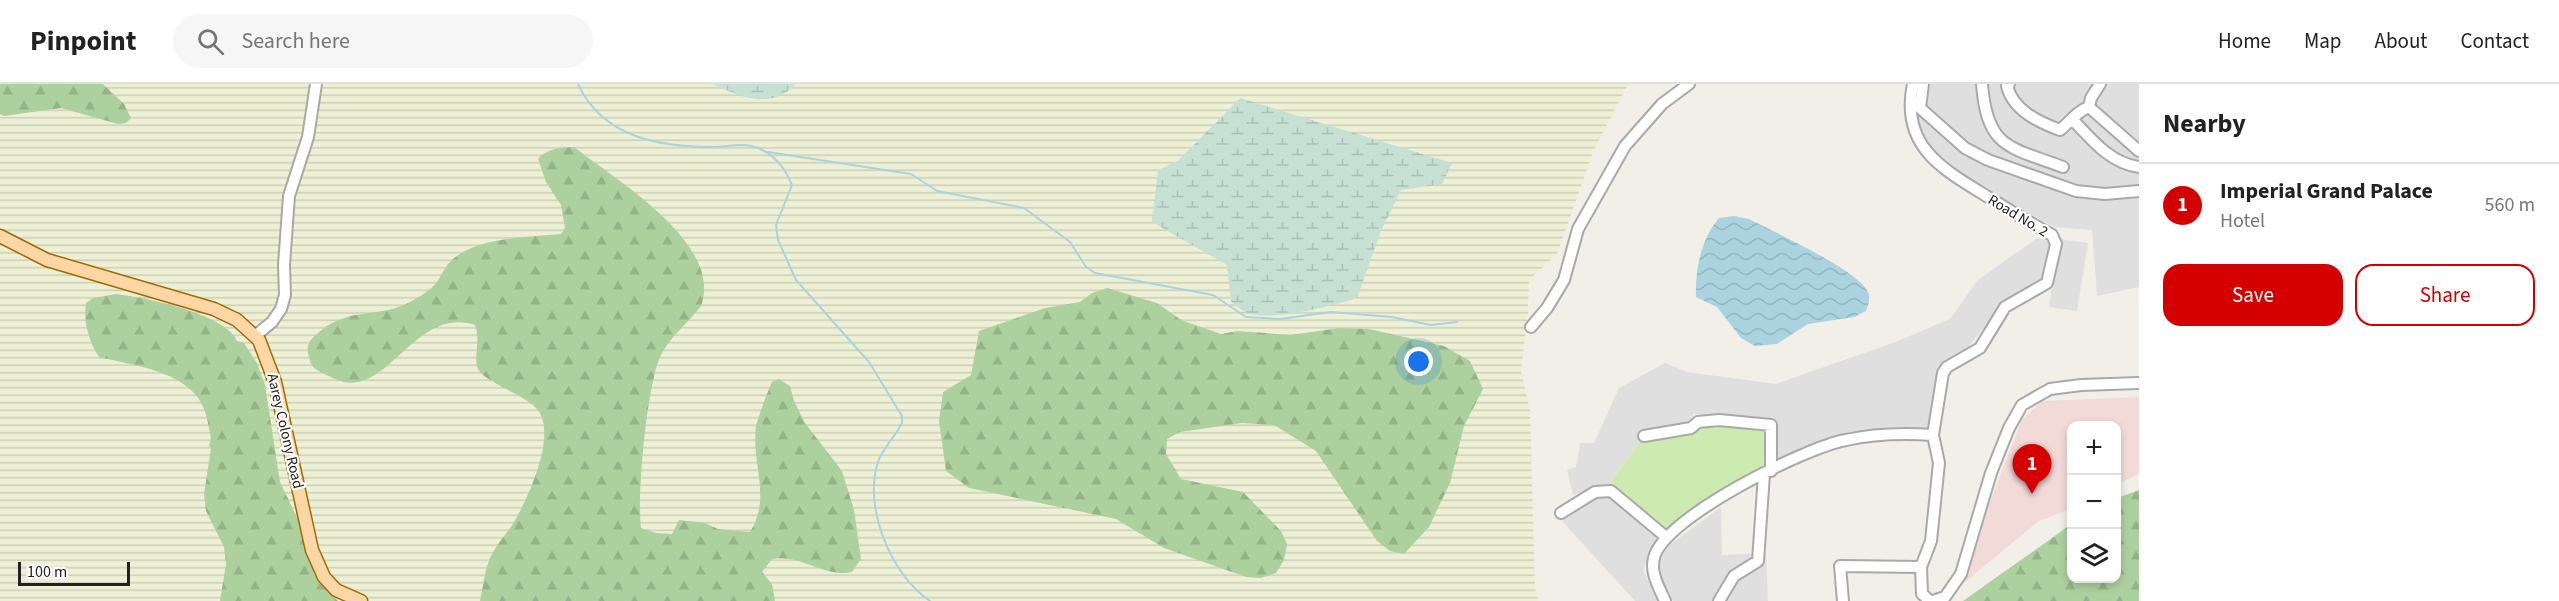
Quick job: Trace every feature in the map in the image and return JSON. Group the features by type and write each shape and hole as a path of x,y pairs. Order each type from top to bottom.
{"main road":[{"name":"Aarey Colony Road","path":"0,236 47,260 214,309 237,320 255,336 275,382 312,550 324,577 336,590 361,601"}],"street":[{"path":"255,336 272,322 281,309 285,295 284,265 289,196 308,137 316,84"},
{"path":"1531,327 1547,308 1564,280 1578,229 1625,146 1662,104 1689,84"},
{"name":"Road No. 2","path":"1913,84 1909,105 1911,123 1935,164 2052,235 2056,244 2047,282 2005,307 1980,348 1947,367 1943,373 1933,435"},
{"path":"1923,84 1920,108 1975,154 2076,191 2105,194 2139,190"},
{"path":"1982,84 1995,136 2005,145 2063,167"},
{"path":"2009,84 2007,86 2010,97 2035,121 2060,130 2073,120 2079,111 2089,107"},
{"path":"2089,107 2091,98 2100,84"},
{"path":"2089,107 2139,151"},
{"path":"2073,120 2109,155 2119,162 2139,167"},
{"path":"1665,601 1652,568 1654,555 1666,537 1697,511 1768,473 1846,440 1912,434 1933,435 1939,463 1931,541 1922,567 1922,594 1931,601 1945,597 1961,574 1991,473 2008,429 2022,405 2050,389 2081,385 2139,383"},
{"path":"1644,436 1691,428 1698,422 1719,420 1771,425 1758,561 1734,576 1719,601"},
{"path":"1561,513 1595,492 1611,491 1666,537"},
{"path":"1843,601 1840,566 1922,567"}],"shaded area":[{"path":"1919,84 2139,84 2139,287 2097,296 2092,230 2054,227 1966,180 1924,141 1916,122 1915,102"},
{"path":"2037,238 2051,241 2043,280 2001,306 1969,346 1944,360 1937,375 1930,429 1846,433 1777,464 1776,422 1694,414 1686,425 1642,433 1641,440 1608,486 1573,495 1567,470 1576,467 1580,443 1594,443 1619,388 1665,363 1687,372 1776,384 1898,341 1950,319 1978,280"},
{"path":"2059,239 2088,243 2077,311 2049,307"},
{"path":"2139,397 2139,474 2121,482 2121,421 2067,421 2067,510 2039,521 1965,582 1989,504 2022,420 2042,401"},
{"path":"1609,496 1659,537 1643,570 1658,601 1635,601 1562,521 1594,498"},
{"path":"1721,507 1722,555 1766,553 1768,601 1673,601 1659,576 1659,562 1668,546"}],"green space":[{"path":"0,84 1628,84 1593,152 1557,254 1529,280 1528,313 1521,371 1530,410 1535,588 1538,601 0,601"},
{"path":"0,84 103,84 124,104 131,118 126,123 118,124 61,108 4,116 0,114"},
{"path":"713,84 796,84 777,97 756,99 735,94"},
{"path":"1240,98 1452,163 1442,184 1401,190 1381,231 1357,298 1318,309 1286,314 1271,316 1247,313 1231,302 1227,265 1152,222 1158,170 1178,161"},
{"path":"574,147 661,215 681,236 696,259 704,282 701,306 669,342 656,369 644,440 640,491 641,528 656,533 672,534 679,520 705,523 718,529 750,532 760,506 756,426 772,382 779,379 790,386 794,401 805,423 842,471 854,510 861,559 852,572 831,572 793,560 772,559 762,572 772,584 775,601 480,601 491,556 520,511 538,467 544,435 543,421 538,410 524,399 488,379 478,369 475,325 455,322 437,327 420,337 376,374 361,381 344,382 316,370 313,366 308,353 308,344 328,326 350,316 384,311 410,302 433,286 448,264 458,255 471,248 501,240 561,234 565,228 561,205 546,182 538,159 559,148"},
{"path":"1107,288 1157,303 1181,320 1221,334 1238,331 1291,335 1339,328 1369,329 1444,346 1470,361 1483,389 1464,426 1450,483 1429,527 1404,554 1390,551 1377,541 1316,451 1274,425 1242,423 1180,432 1167,439 1166,454 1181,479 1243,492 1281,531 1287,544 1284,560 1276,573 1261,578 1246,577 1164,548 1116,519 969,488 946,471 939,421 943,392 971,375 979,331 1045,308 1080,302 1092,293"},
{"path":"116,294 183,308 218,323 230,331 237,341 244,343 257,363 265,385 280,482 303,530 319,583 338,601 220,601 226,564 224,547 206,511 204,494 211,436 203,406 194,393 181,382 149,369 99,357 88,331 85,317 86,303 93,298"},
{"path":"1713,425 1764,428 1764,469 1703,500 1668,529 1608,486 1641,440"},
{"path":"2139,490 2139,601 1963,601 2067,527 2067,583 2121,583 2121,497"}],"water":[{"path":"1734,216 1749,219 1814,252 1849,273 1869,294 1866,311 1854,317 1808,324 1777,344 1755,346 1741,338 1717,307 1696,297 1698,265 1708,235 1719,218"}],"waterway":[{"path":"578,84 602,117 635,136 673,145 694,147 751,146 771,155 785,172 792,185 776,225 778,240 796,280 869,362 902,416 902,423 878,462 874,480 874,499 884,539 892,557 903,575 930,601"},
{"path":"768,152 911,174 937,191 1024,208 1070,242 1086,267 1095,273 1213,295 1246,317 1280,319 1331,312 1392,317 1431,325 1457,322"}],"place":[{"name":"Imperial Grand Palace","path":"2032,494"}]}
